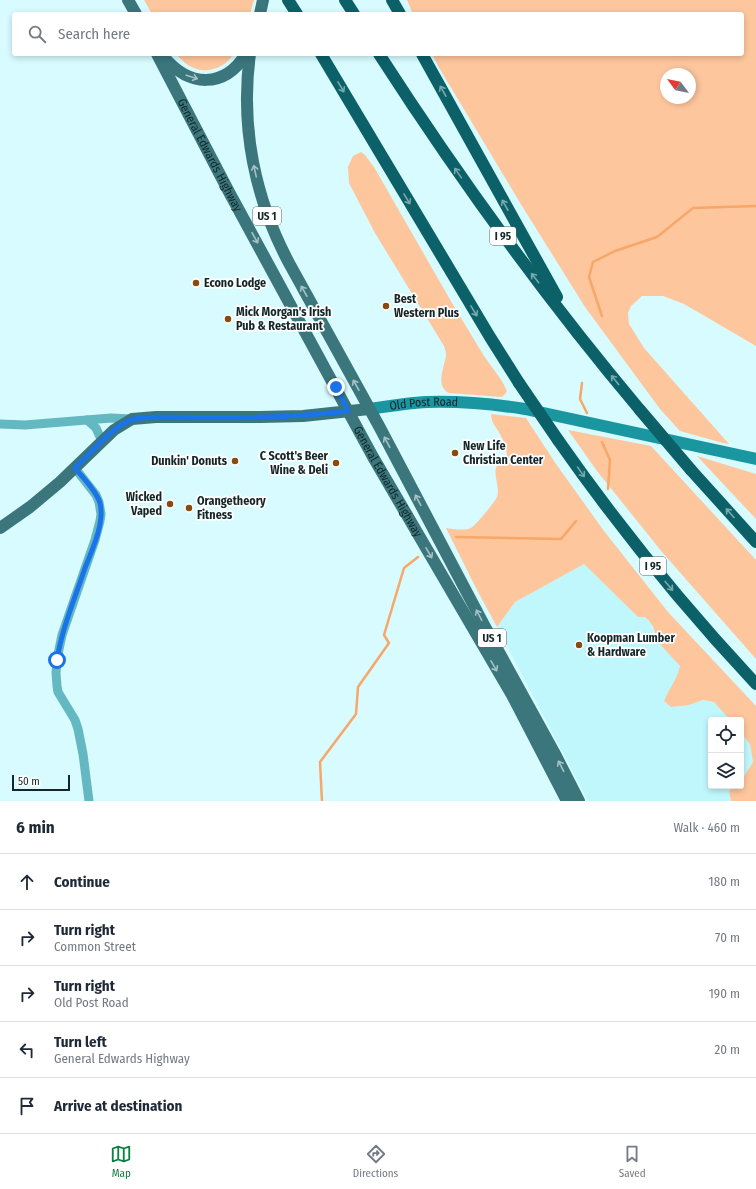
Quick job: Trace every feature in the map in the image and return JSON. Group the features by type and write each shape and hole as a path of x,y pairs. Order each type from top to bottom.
{"highway":[{"path":"288,0 296,12"},
{"path":"345,0 353,12"},
{"path":"392,0 399,12"},
{"name":"I 95","path":"322,56 490,337 558,440 595,492 647,558 705,628 756,684"},
{"name":"I 95","path":"380,56 434,138 527,268 640,410 691,470 756,542"},
{"path":"423,56 572,325"}],"main road":[{"name":"General Edwards Highway","path":"158,56 229,192 380,470 513,697 567,801"},
{"path":"164,56 180,73 192,78 205,80 219,78 230,72 238,66 245,56"},
{"name":"General Edwards Highway","path":"250,56 247,96 249,133 255,173 262,200 282,251 369,409 579,801"},
{"name":"Old Post Road","path":"132,419 156,417 260,417 317,415 429,402 460,402 525,409 756,460"},
{"path":"0,528 44,496 114,430 132,419"}],"street":[{"name":"Old Post Road","path":"0,424 25,425 111,418 132,419"},
{"path":"87,420 96,428 102,441"},
{"path":"75,468 91,488 99,502 101,514 95,540 62,635 56,673 58,692 75,720 78,729 89,801"}],"shaded area":[{"path":"144,0 254,0 251,12 151,12"},
{"path":"407,0 756,0 756,346 684,304 663,296 642,296 631,306 628,313 629,324 644,348 729,444 680,431 660,409 585,307 522,206 433,56 744,56 744,12 412,12"},
{"path":"178,56 232,56 226,63 210,70 199,70 184,62"},
{"path":"361,152 374,167 452,303 484,356 502,381 507,391 502,397 449,393 442,386 441,381 446,356 444,346 375,233 349,183 348,167 353,156"},
{"path":"491,414 526,418 556,464 604,531 668,612 756,706 756,801 731,801 729,791 731,789 744,789 744,776 753,762 750,744 744,737 744,717 727,717 714,702 703,700 689,705 671,707 664,701 677,676 680,666 658,642 653,627 649,621 645,617 638,617 584,564 515,602 497,627 446,528 462,530 471,528 485,514 497,497 498,488 495,471 499,463 507,455 504,442 491,418"},
{"path":"568,430 651,446 756,560 756,659 662,552 597,471"},
{"path":"697,456 756,474 756,519"},
{"path":"584,564 638,617 645,617 649,621 658,642 680,666 678,676 664,701 671,707 689,705 703,700 714,702 727,717 708,717 708,789 731,789 729,791 731,801 588,801 497,627 515,602"},
{"path":"744,737 750,744 753,762 744,776"}],"waterway":[{"path":"602,316 589,277 593,262 615,251 657,237 693,208 756,206"},
{"path":"582,383 580,399 587,413"},
{"path":"602,442 610,460 608,489"},
{"path":"456,537 561,539 576,521"},
{"path":"322,801 320,762 356,714 358,687 389,643 384,635 404,568 418,557"}],"place":[{"name":"Econo Lodge","path":"196,283"},
{"name":"Best Western Plus","path":"386,306"},
{"name":"Mick Morgan's Irish Pub & Restaurant","path":"228,319"},
{"name":"New Life Christian Center","path":"455,453"},
{"name":"Dunkin' Donuts","path":"235,461"},
{"name":"C Scott's Beer Wine & Deli","path":"336,463"},
{"name":"Wicked Vaped","path":"170,504"},
{"name":"Orangetheory Fitness","path":"189,508"},
{"name":"Koopman Lumber & Hardware","path":"579,645"}],"route":[{"path":"57,660 62,635 95,540 101,514 96,495 75,468 108,435 132,419 156,417 260,417 317,415 348,411 336,387"}]}
